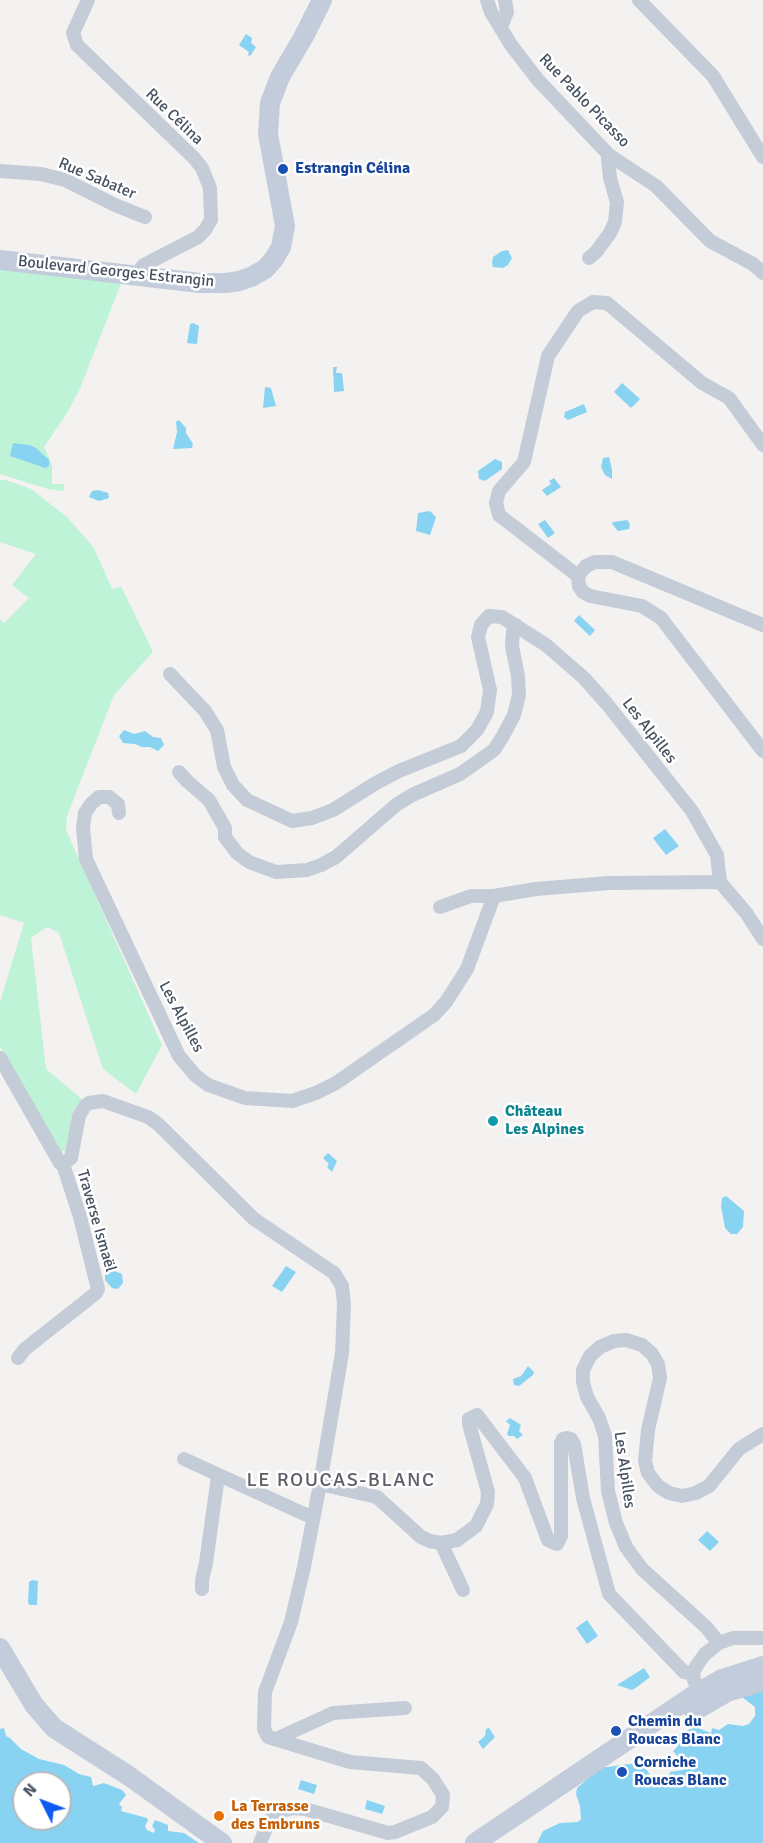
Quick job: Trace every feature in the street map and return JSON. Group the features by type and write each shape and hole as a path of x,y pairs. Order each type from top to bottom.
{"main road":[{"name":"Boulevard Georges Estrangin","path":"0,260 200,283 226,283 251,277 265,269 281,247 285,226 268,134 270,103 280,77 322,0"},
{"path":"0,1648 34,1705 54,1728 138,1782 222,1843"},
{"path":"496,1843 700,1699 723,1679 763,1666"},
{"path":"0,1674 25,1713 48,1737 141,1797 200,1843"},
{"path":"475,1843 700,1699 763,1681"}],"street":[{"name":"Rue Célina","path":"88,0 74,33 77,45 194,158 202,168 210,188 211,220 205,230 198,237 144,265 135,275"},
{"name":"Rue Pablo Picasso","path":"487,0 491,12 511,45 538,80 609,155 656,186 710,241 753,264 763,273"},
{"path":"501,27 507,12 505,0"},
{"path":"640,1 713,76 763,157"},
{"path":"589,258 610,233 615,222 617,202 610,178 609,155"},
{"name":"Rue Sabater","path":"0,171 41,174 65,180 145,217"},
{"path":"578,576 499,515 496,503 499,491 524,462 548,356 578,311 593,302 607,303 702,382 729,398 763,445"},
{"path":"763,625 612,562 595,562 586,566 578,576 579,586 590,596 642,606 661,618 763,751"},
{"name":"Les Alpilles","path":"170,674 205,711 217,730 224,767 233,786 257,806 292,821 312,818 333,810 383,779 461,746 477,730 487,712 490,690 478,637 481,625 489,616 502,617 546,645 584,678 607,704 692,811 717,855 720,882"},
{"path":"179,772 209,800 225,828 225,837 237,853 249,862 276,872 306,870 321,865 336,857 396,805 412,795 460,774 494,750 514,715 519,695 512,646 516,625"},
{"name":"Les Alpilles","path":"119,813 118,804 109,797 99,797 91,804 85,813 83,828 86,859 179,1056 195,1075 208,1085 245,1098 292,1101 316,1093 336,1083 434,1015 446,1002 466,969 494,896"},
{"path":"440,907 471,896 494,896 536,889 609,883 720,882 763,939"},
{"path":"0,1058 57,1160 63,1164 71,1158 79,1116 85,1106 90,1103 103,1101 148,1117 158,1124 254,1219 334,1273 342,1286 344,1304 342,1353 320,1484 291,1622 265,1692 264,1729 267,1737 350,1762 421,1768 433,1779 443,1795 442,1807 432,1817 388,1833 305,1809 293,1808 281,1811 269,1821 260,1843"},
{"name":"Traverse Ismaël","path":"18,1358 98,1289 80,1217 63,1164"},
{"name":"Les Alpilles","path":"719,1642 642,1569 626,1546 615,1522 608,1491 604,1436 599,1418 585,1390 583,1370 590,1356 600,1347 614,1341 626,1340 642,1345 652,1354 658,1364 660,1378 648,1430 645,1461 648,1473 658,1486 669,1493 682,1496 696,1493 709,1486 739,1449 763,1434"},
{"path":"320,1484 377,1497 421,1537 441,1543 457,1540 476,1526 487,1504 488,1492 469,1424 469,1419 477,1415 525,1478 548,1540 556,1544 561,1536 561,1443 563,1439 571,1439 574,1444 583,1498 609,1594 684,1672 693,1673"},
{"path":"184,1459 313,1518"},
{"path":"202,1589 218,1476"},
{"path":"441,1543 462,1590"},
{"path":"700,1699 693,1673 705,1654 719,1642 733,1638 763,1638"},
{"path":"276,1739 333,1713 405,1708"}],"green space":[{"path":"0,267 122,281 79,391 44,447 52,465 52,484 64,484 64,491 48,489 0,474"},
{"path":"0,480 31,489 67,517 94,548 112,589 121,586 153,652 114,695 67,816 66,830 162,1045 136,1094 103,1069 59,933 47,927 31,938 46,1069 82,1099 73,1111 65,1151 58,1151 0,1046 0,1002 24,923 0,915 0,620 4,623 29,598 12,585 36,554 0,542"}],"water":[{"path":"246,34 252,38 251,43 256,47 250,56 249,52 239,45"},
{"path":"508,250 512,258 508,265 503,268 493,267 493,257"},
{"path":"190,324 199,326 197,344 187,343"},
{"path":"333,367 337,367 336,373 342,373 344,391 334,392"},
{"path":"622,383 640,399 631,408 614,392"},
{"path":"265,387 271,388 276,406 263,408"},
{"path":"584,404 587,412 568,420 564,417 565,412"},
{"path":"179,420 186,428 186,433 193,444 192,448 173,449 177,432 176,422"},
{"path":"13,443 36,448 49,460 49,466 45,468 10,456"},
{"path":"609,457 612,479 605,475 601,467 603,458"},
{"path":"495,459 502,462 502,469 485,481 479,479 478,471"},
{"path":"554,478 561,487 547,496 542,490 551,484 549,481"},
{"path":"92,491 108,493 109,498 99,501 89,497"},
{"path":"430,511 436,517 430,535 416,531 418,513"},
{"path":"545,520 555,533 548,538 538,524"},
{"path":"627,520 630,524 629,529 618,531 612,524 613,522"},
{"path":"579,615 595,630 590,636 574,621"},
{"path":"124,730 134,734 145,731 153,737 161,738 164,745 158,751 150,747 123,743 119,736"},
{"path":"665,829 679,846 666,855 653,838"},
{"path":"328,1153 337,1161 332,1172 327,1167 329,1164 323,1158"},
{"path":"726,1196 744,1211 743,1227 737,1234 731,1234 725,1228 721,1206 722,1198"},
{"path":"286,1266 296,1272 282,1292 272,1286"},
{"path":"107,1268 122,1274 123,1283 118,1289 112,1288 105,1280"},
{"path":"528,1366 534,1372 533,1375 519,1386 514,1385 513,1379 521,1376"},
{"path":"510,1418 521,1425 519,1431 523,1435 517,1439 507,1434 510,1425 506,1421"},
{"path":"707,1531 719,1542 710,1551 698,1540"},
{"path":"38,1581 37,1605 28,1603 29,1582"},
{"path":"587,1620 598,1636 587,1644 576,1628"},
{"path":"644,1668 650,1677 637,1687 632,1690 617,1685"},
{"path":"763,1680 763,1843 537,1843 543,1831 560,1823 578,1822 581,1819 577,1788 600,1768 637,1763 639,1762 638,1754 645,1755 643,1764 656,1782 666,1779 670,1772 682,1770 686,1766 673,1751 678,1746 675,1738 681,1733 695,1727 711,1733 712,1728 719,1730 728,1724 743,1726 749,1724 755,1716 755,1707 742,1697"},
{"path":"4,1728 6,1736 21,1749 39,1759 64,1765 79,1774 91,1777 93,1786 104,1783 122,1790 126,1795 119,1804 122,1807 121,1811 147,1818 145,1826 147,1830 154,1833 152,1826 155,1820 168,1825 168,1831 184,1833 199,1843 0,1843 0,1729"},
{"path":"489,1728 495,1737 483,1749 478,1742"},
{"path":"301,1780 317,1785 314,1794 298,1789"},
{"path":"367,1800 385,1806 382,1814 365,1809"}],"place":[{"name":"Estrangin Célina","path":"283,169"},
{"name":"Château Les Alpines","path":"493,1121"},
{"name":"Chemin du Roucas Blanc","path":"616,1731"},
{"name":"Corniche Roucas Blanc","path":"622,1772"},
{"name":"La Terrasse des Embruns","path":"219,1816"}],"district":[{"name":"LE ROUCAS-BLANC","path":"341,1481"}]}
